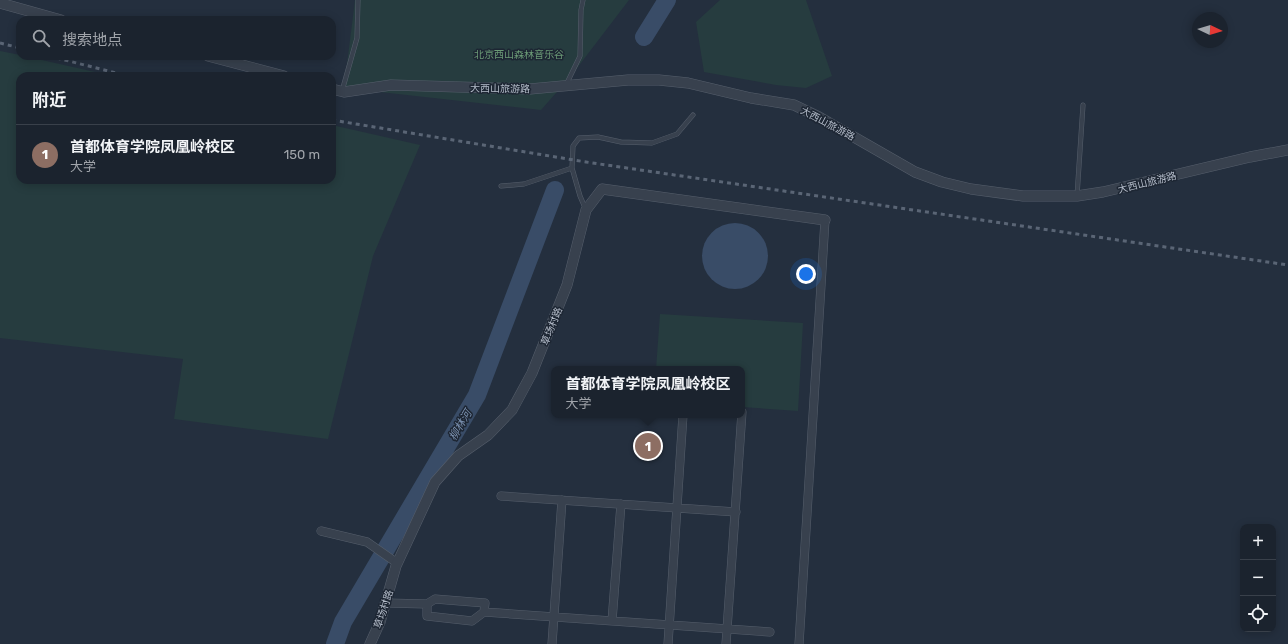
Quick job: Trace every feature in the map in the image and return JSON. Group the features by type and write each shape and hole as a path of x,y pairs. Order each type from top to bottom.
{"street":[{"path":"0,2 48,16"},
{"path":"223,60 269,72"},
{"name":"大西山旅游路","path":"337,90 344,92 391,85 524,89 628,80 658,80 688,83 751,98 794,105 819,117 915,172 942,182 978,190 1023,196 1077,196 1103,192 1250,157 1288,150"},
{"name":"草场村路","path":"370,644 380,622 386,603 394,561 435,482 458,456 488,435 512,410 532,373 567,285 586,210 602,189 825,220"},
{"path":"799,644 825,220"},
{"path":"668,644 683,418"},
{"path":"726,644 742,418"},
{"path":"501,496 736,512"},
{"path":"552,644 562,500"},
{"path":"612,621 621,504"},
{"path":"321,531 367,542 394,561"},
{"path":"386,603 427,604 435,599 486,603 484,612 472,621 427,616 427,604"},
{"path":"484,612 770,632"}],"lane":[{"path":"337,90 357,38 358,0"},
{"path":"566,86 580,56 581,10 583,0"},
{"path":"1077,196 1083,105"},
{"path":"586,210 580,196 572,168 573,146 579,138 598,137 621,142 652,143 677,134 693,115"},
{"path":"501,186 524,184 572,168"}],"green space":[{"name":"北京西山森林音乐谷","path":"355,0 629,0 571,76 541,110 344,88"},
{"path":"720,0 806,0 832,76 806,88 776,85 704,72 696,22"},
{"path":"0,51 16,54 16,60 42,60 95,72 16,72 16,184 336,184 336,126 420,145 373,256 328,439 174,419 183,359 0,338"},
{"path":"660,314 803,323 798,411 745,407 745,366 656,366"}],"water":[{"path":"735,223 748,225 758,233 766,243 768,256 766,269 758,279 748,287 735,289 722,287 712,279 704,269 702,256 704,243 712,233 722,225"}],"waterway":[{"name":"柳林河","path":"644,37 667,0"},
{"name":"柳林河","path":"335,644 343,622 477,395 555,190"}],"railway":[{"path":"0,43 16,47"},
{"path":"65,60 112,72"},
{"path":"336,121 586,162 1288,265"}],"place":[{"name":"首都体育学院凤凰岭校区","path":"648,446"}]}
